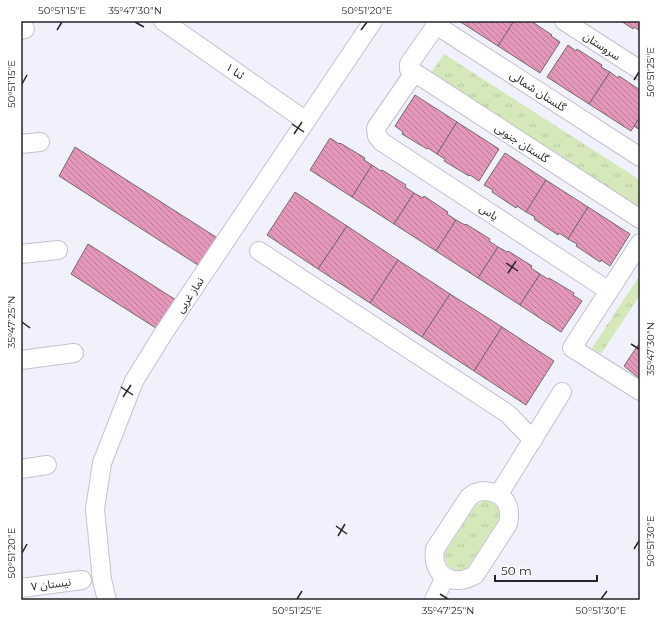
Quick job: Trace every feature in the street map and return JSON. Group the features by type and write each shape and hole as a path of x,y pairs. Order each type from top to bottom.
{"street":[{"name":"ثنا ۱","path":"163,21 306,121"},
{"name":"نماز غربی","path":"107,600 102,580 95,509 102,463 134,381 163,334 373,21"},
{"name":"سروستان","path":"564,21 640,70"},
{"path":"411,69 437,23"},
{"name":"گلستان شمالی","path":"437,23 640,157"},
{"name":"یاس","path":"411,69 376,128 377,136 382,142 609,291"},
{"name":"گلستان جنوبی","path":"411,69 640,219"},
{"path":"21,144 40,142"},
{"path":"640,244 572,348 640,392"},
{"path":"21,254 58,250"},
{"path":"260,251 508,414 533,440"},
{"path":"21,360 74,354"},
{"path":"499,494 562,392"},
{"path":"21,469 46,465"},
{"path":"483,491 492,491 499,494 509,507 510,516 508,524 475,575 460,581 445,577 439,572 435,565 435,549 469,497 475,493 483,491"},
{"path":"434,600 445,577"},
{"name":"نیستان ۷","path":"21,588 82,580"}],"green space":[{"path":"444,54 640,180 640,211 430,74"},
{"path":"640,275 640,295 601,354 592,348"},
{"path":"484,501 492,503 497,507 499,520 468,567 454,570 446,562 445,552 476,505"}],"building":[{"path":"459,21 514,21 498,46"},
{"path":"514,21 531,21 560,42 540,73 498,46"},
{"path":"621,21 640,21 640,31 634,27 633,29"},
{"path":"568,45 602,65 601,67 610,72 589,104 547,77"},
{"path":"610,72 618,78 619,76 640,90 640,117 631,131 589,104"},
{"path":"415,95 457,122 437,154 402,134 403,132 395,126"},
{"path":"640,117 640,130 634,126"},
{"path":"457,122 499,149 479,181 444,161 445,159 437,154"},
{"path":"330,138 365,158 364,160 372,165 352,197 310,170"},
{"path":"75,147 219,239 201,267 59,176"},
{"path":"505,153 546,180 526,212 517,206 516,208 484,185"},
{"path":"372,165 406,185 405,187 414,193 394,224 352,197"},
{"path":"546,180 588,207 568,239 559,233 558,235 526,212"},
{"path":"295,192 347,226 318,269 267,235"},
{"path":"414,193 423,198 424,196 448,212 447,214 456,220 436,251 394,224"},
{"path":"588,207 630,234 610,266 601,260 600,262 568,239"},
{"path":"456,220 465,225 466,224 490,239 489,241 498,247 478,278 436,251"},
{"path":"347,226 398,260 370,303 318,269"},
{"path":"88,244 176,300 159,330 71,274"},
{"path":"498,247 507,252 508,251 532,266 531,268 540,274 520,305 478,278"},
{"path":"398,260 450,294 422,337 370,303"},
{"path":"540,274 574,293 573,295 582,301 561,332 520,305"},
{"path":"450,294 502,327 474,371 422,337"},
{"path":"502,327 554,361 526,405 474,371"},
{"path":"640,342 640,379 624,366"}]}
